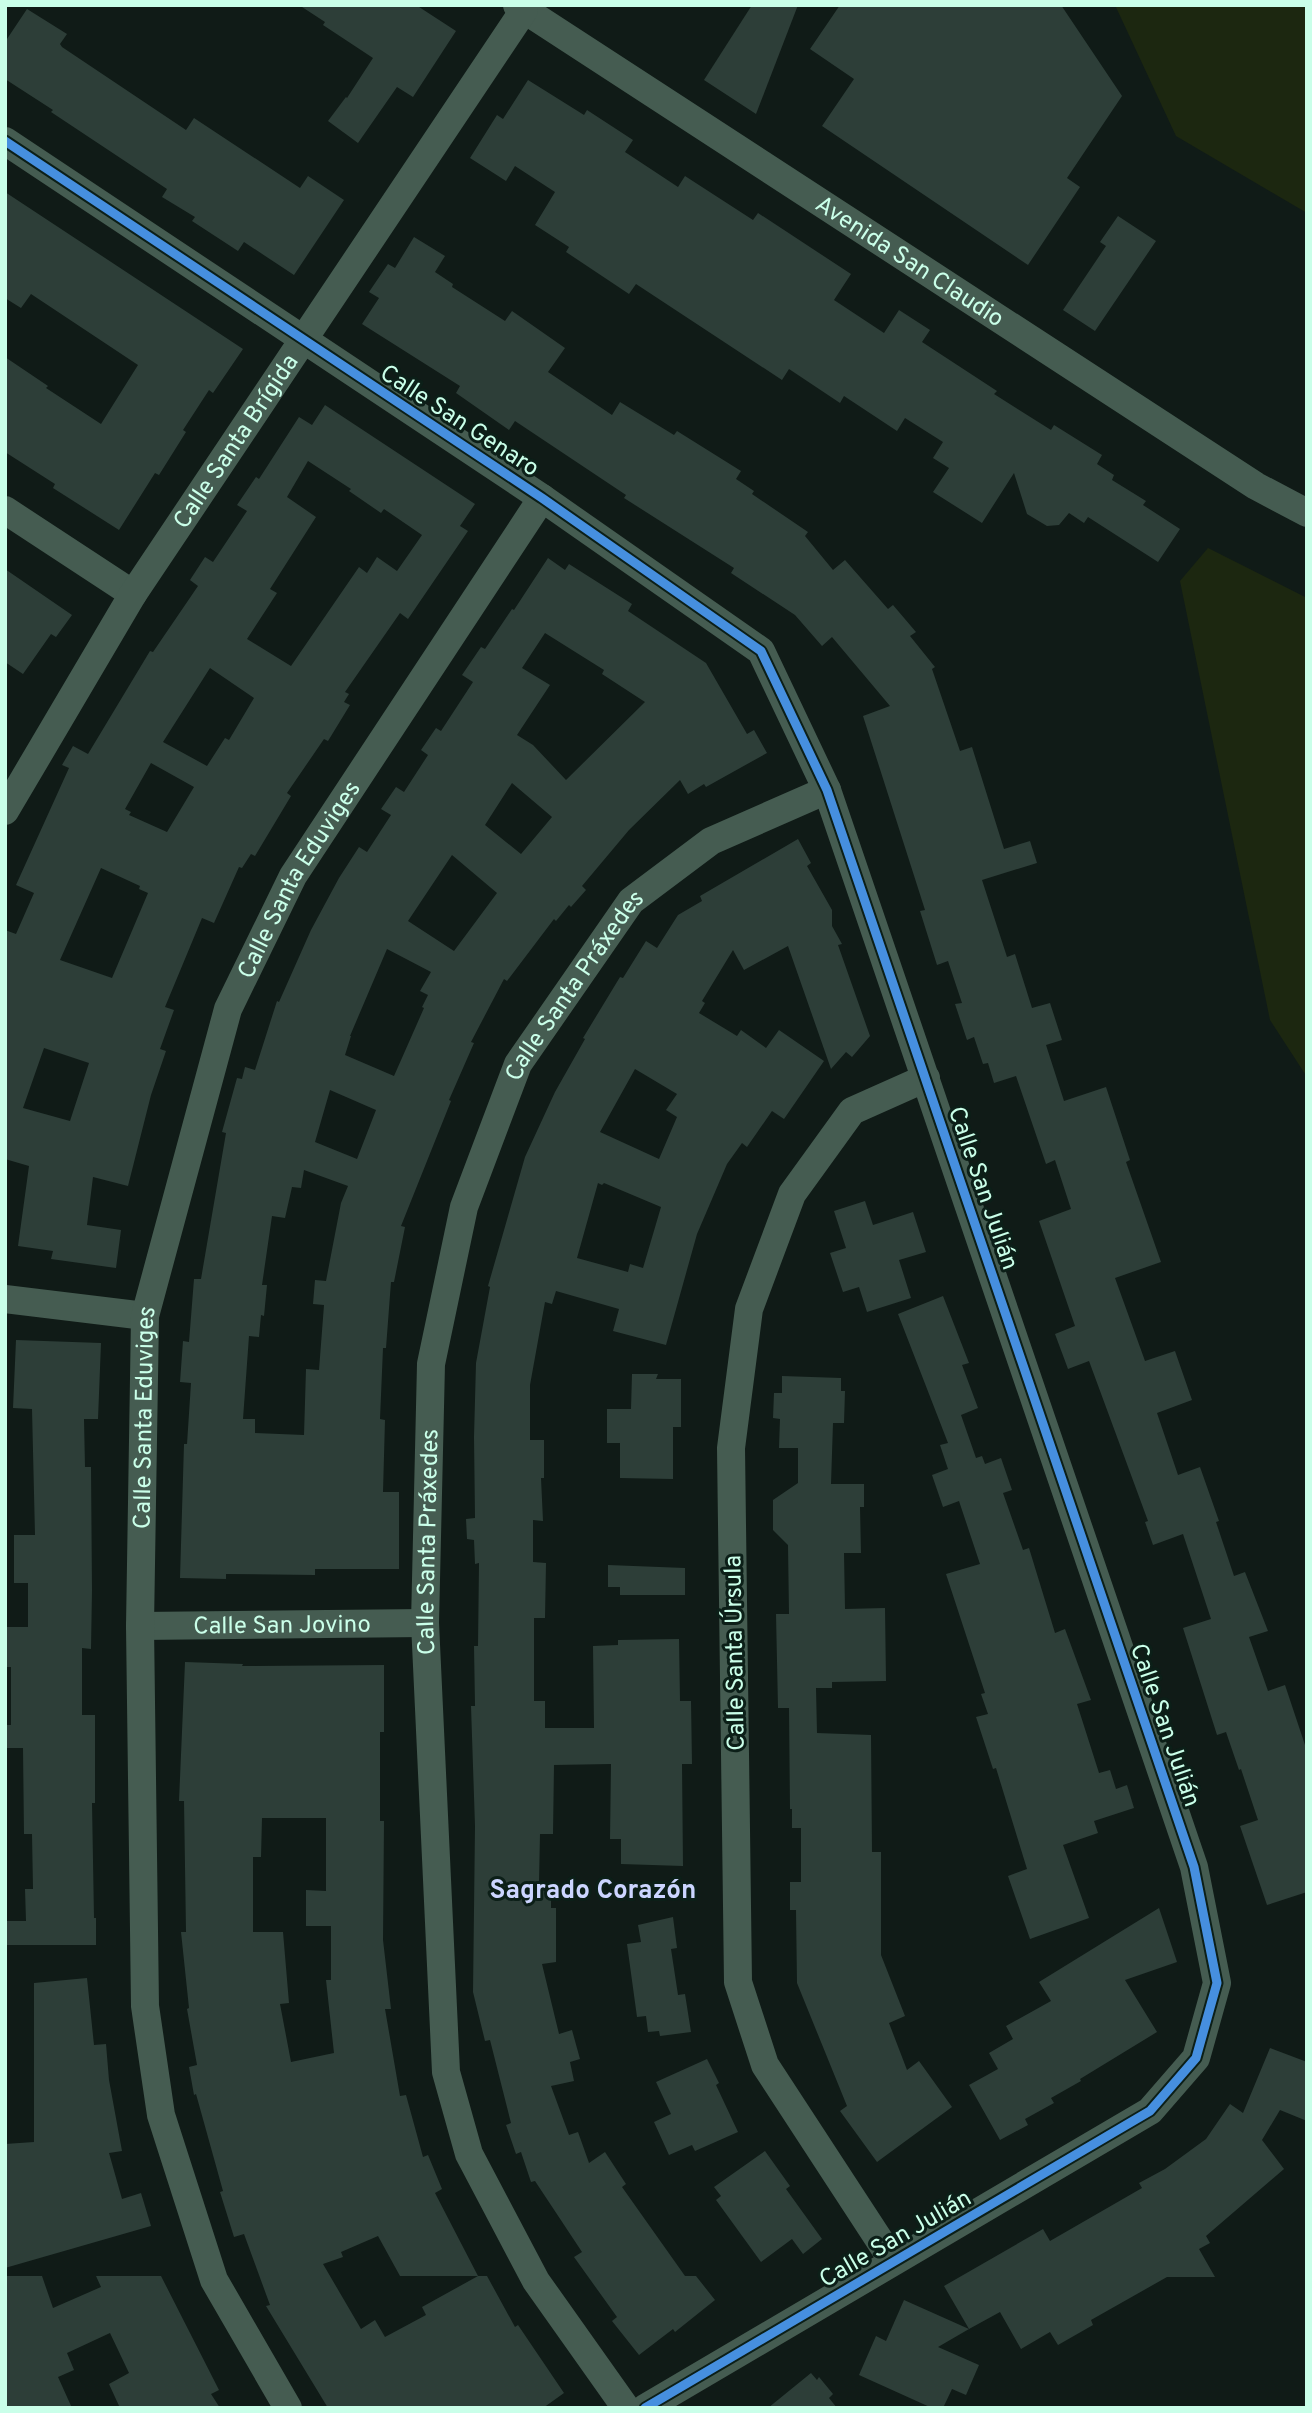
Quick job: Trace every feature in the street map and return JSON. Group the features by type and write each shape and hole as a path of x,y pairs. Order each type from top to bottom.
{"street":[{"name":"Calle Santa Brígida","path":"5,811 132,594 303,340 520,8"},
{"name":"Avenida San Claudio","path":"520,8 1255,485 1307,513"},
{"name":"Calle San Genaro","path":"5,141 542,498 761,651 827,790"},
{"name":"Calle Santa Eduviges","path":"288,2408 214,2280 161,2115 145,2006 140,1626 145,1316 228,1009 293,876 542,498"},
{"path":"5,510 132,594"},
{"name":"Calle San Julián","path":"645,2408 1150,2111 1196,2058 1217,1983 1194,1867 827,790"},
{"name":"Calle Santa Práxedes","path":"626,2408 536,2281 469,2154 446,2072 425,1623 431,1364 464,1207 518,1064 631,901 711,841 827,790"},
{"name":"Calle Santa Úrsula","path":"893,2261 765,2065 738,1982 731,1448 750,1308 792,1194 852,1111 926,1078"},
{"path":"5,1299 145,1316"},
{"name":"Calle San Jovino","path":"140,1626 425,1623"}],"green space":[{"path":"1115,5 1307,5 1307,213 1176,136"},
{"path":"1208,548 1307,598 1307,1077 1270,1020 1180,581"}],"building":[{"path":"299,5 416,5 456,31 413,97 397,87 358,143 328,121 373,58 323,25 325,22"},
{"path":"752,5 798,5 756,114 704,80"},
{"path":"840,5 1061,5 1122,96 1067,178 1080,187 1028,265 822,126 854,79 810,49"},
{"path":"27,9 67,34 60,44 62,47 186,130 194,118 300,188 308,176 344,200 294,275 244,242 238,251 192,221 195,217 162,197 167,189 5,79 5,42"},
{"path":"528,80 584,115 587,110 633,140 625,152 678,187 685,176 753,220 758,213 851,274 834,300 884,333 899,310 930,330 922,342 997,391 994,394 1051,430 1054,425 1102,455 1097,464 1114,475 1112,480 1146,501 1143,505 1180,529 1158,562 1088,517 1084,523 1069,513 1059,525 1047,526 1027,514 1014,473 982,523 933,492 949,468 933,458 943,442 905,418 897,431 844,396 840,403 789,369 782,380 636,284 629,294 566,252 569,247 535,225 555,192 515,166 506,181 470,158 497,115 503,119"},
{"path":"5,192 243,349 213,393 209,390 183,430 186,432 159,475 155,473 119,530 53,488 55,484 5,452 5,357 101,424 138,365 31,294 21,308 5,298"},
{"path":"1118,216 1156,241 1095,331 1063,310 1106,246 1100,242"},
{"path":"414,237 445,256 435,272 453,284 452,287 505,321 512,311 565,348 548,372 612,415 620,402 674,435 677,431 741,471 736,479 754,491 752,494 808,532 805,536 833,570 845,560 888,609 893,605 916,632 910,636 935,667 932,669 960,751 972,747 1004,849 1030,841 1037,863 982,880 1007,957 1015,954 1032,1008 1050,1003 1062,1040 1046,1045 1064,1101 1106,1087 1130,1160 1126,1162 1161,1262 1115,1278 1145,1361 1175,1351 1192,1400 1157,1413 1178,1475 1200,1467 1234,1576 1245,1572 1268,1631 1249,1637 1268,1691 1285,1685 1307,1751 1307,1892 1267,1905 1240,1826 1258,1820 1226,1732 1217,1735 1183,1628 1211,1619 1183,1534 1153,1545 1145,1522 1148,1521 1089,1361 1068,1369 1055,1334 1075,1326 1039,1221 1071,1209 1055,1160 1046,1164 1016,1076 994,1083 988,1063 983,1064 974,1037 967,1040 955,1004 962,1003 948,961 937,965 920,911 925,910 863,716 890,706 832,637 822,646 795,615 731,573 734,568 624,498 626,495 515,421 509,430 456,393 460,386 362,324 379,298 369,292 388,264 395,268"},
{"path":"325,405 475,504 460,526 468,531 408,619 400,613 345,692 349,694 344,702 350,705 328,741 324,739 287,793 291,796 255,856 251,854 242,868 239,867 214,923 202,918 165,1007 174,1010 160,1049 166,1051 151,1095 128,1186 93,1177 87,1225 121,1230 116,1268 51,1259 53,1251 18,1246 29,1166 5,1159 5,930 16,934 34,893 16,885 69,768 62,765 73,746 88,754 150,651 153,652 198,586 190,580 205,557 213,562 247,511 237,505 256,477 259,479 299,417 312,425","holes":["308,461 351,489 349,491 381,513 384,509 422,535 397,571 377,557 367,573 359,567 291,666 247,639 277,593 270,589 316,517 287,497","210,668 254,698 229,740 225,738 207,766 163,742","151,763 194,787 167,832 129,815 131,812 125,809","101,868 140,886 139,889 148,893 112,978 60,960","44,1048 89,1063 70,1121 23,1108"]},
{"path":"548,558 565,570 569,564 632,604 628,611 706,663 747,734 754,730 767,753 688,794 680,780 629,830 582,886 586,890 556,921 554,919 507,981 504,979 471,1042 474,1043 449,1100 451,1101 401,1226 405,1227 394,1282 391,1282 386,1348 383,1348 380,1419 385,1420 383,1492 399,1492 399,1569 315,1569 315,1575 226,1574 226,1579 180,1578 184,1444 187,1444 191,1383 180,1382 183,1341 189,1342 194,1279 201,1279 226,1133 222,1132 237,1078 242,1079 245,1067 255,1070 277,1001 279,1002 311,930 339,878 359,847 367,852 391,815 381,809 396,787 404,792 428,755 421,750 436,728 441,731 473,682 462,675 481,647 485,649 512,609 514,610","holes":["545,633 604,670 602,674 645,702 566,780 533,745 517,735 550,685 522,668","512,783 552,817 521,854 485,825","452,855 497,893 454,951 408,921","387,949 431,972 420,991 428,995 422,1007 424,1008 394,1076 345,1055 350,1036","330,1090 376,1110 357,1159 315,1142","304,1170 348,1186 341,1203 326,1281 315,1280 313,1304 324,1305 319,1370 306,1369 304,1435 255,1433 255,1419 243,1419 249,1336 259,1337 261,1315 264,1316 267,1285 262,1285 272,1216 285,1218 292,1187 301,1188"]},
{"path":"5,569 72,615 56,637 51,634 23,674 5,662"},
{"path":"798,839 811,863 807,866 832,910 832,926 842,944 838,945 870,1036 852,1057 846,1052 831,1069 788,946 744,970 733,950 702,1001 705,1003 699,1013 737,1036 741,1030 766,1048 779,1030 824,1061 784,1119 772,1111 747,1147 742,1143 727,1164 697,1234 666,1345 613,1331 619,1309 556,1291 552,1304 545,1302 530,1385 530,1440 544,1440 544,1478 541,1478 543,1521 533,1520 533,1562 546,1563 545,1618 534,1618 534,1701 545,1701 545,1728 594,1728 593,1646 618,1645 618,1640 679,1639 680,1701 691,1701 692,1764 682,1764 683,1866 621,1864 621,1839 610,1839 611,1764 554,1765 553,1834 540,1834 539,1883 551,1883 551,1908 556,1908 556,1962 542,1964 559,2034 572,2030 580,2059 570,2062 574,2081 551,2086 569,2135 578,2132 589,2163 605,2152 626,2184 622,2187 685,2276 696,2276 715,2300 675,2332 673,2329 639,2355 612,2321 617,2317 574,2257 582,2252 535,2181 531,2182 521,2152 516,2154 506,2125 511,2123 490,2040 485,2041 473,1992 475,1826 471,1706 475,1706 474,1646 478,1646 479,1563 475,1564 474,1540 467,1539 466,1519 475,1518 476,1363 490,1287 488,1286 525,1157 555,1092 585,1039 583,1038 620,977 623,978 646,941 657,948 678,915 702,901 700,896","holes":["635,1069 677,1094 666,1110 677,1117 659,1159 600,1132","598,1183 604,1183 661,1207 643,1268 630,1264 628,1272 577,1258"]},
{"path":"865,1201 873,1225 913,1212 926,1252 899,1260 911,1298 867,1312 859,1287 843,1292 830,1253 846,1248 834,1211"},
{"path":"943,1296 969,1363 962,1365 978,1408 961,1415 976,1458 982,1456 985,1464 1001,1458 1012,1490 1003,1493 1023,1550 1029,1548 1055,1633 1065,1629 1091,1700 1077,1704 1099,1773 1110,1770 1116,1789 1127,1785 1134,1808 1094,1821 1098,1833 1063,1845 1089,1918 1030,1939 1008,1876 1027,1869 996,1768 993,1769 976,1717 988,1714 981,1694 985,1693 946,1574 980,1564 959,1501 943,1507 932,1475 948,1469 940,1445 948,1443 898,1314"},
{"path":"16,1340 101,1343 98,1419 84,1419 85,1467 91,1467 92,1590 91,1649 82,1648 82,1715 95,1715 95,1803 92,1803 96,1945 5,1945 5,1921 26,1921 25,1889 33,1889 32,1834 24,1834 23,1748 5,1748 5,1725 11,1725 11,1667 5,1667 5,1627 28,1627 28,1583 14,1583 14,1535 35,1535 32,1409 13,1408"},
{"path":"632,1374 658,1374 656,1379 681,1379 681,1427 673,1427 673,1479 620,1478 620,1443 607,1443 607,1409 631,1409"},
{"path":"782,1376 841,1378 841,1391 845,1391 844,1423 833,1423 831,1484 864,1484 864,1507 860,1507 861,1553 844,1553 845,1609 885,1608 886,1681 832,1682 832,1688 816,1688 817,1733 871,1735 872,1852 881,1852 881,1955 905,2016 889,2023 907,2070 919,2061 952,2107 877,2162 840,2111 847,2106 797,1983 796,1910 790,1910 790,1882 801,1882 801,1828 792,1828 789,1708 778,1708 776,1614 789,1614 788,1545 773,1530 773,1500 798,1483 798,1448 779,1448 780,1419 773,1418 774,1393 782,1393"},
{"path":"608,1565 685,1568 685,1595 620,1595 620,1587 608,1587"},
{"path":"185,1662 243,1664 242,1666 384,1665 384,1732 380,1732 380,1821 384,1821 383,1940 391,2009 385,2009 400,2096 406,2095 423,2157 428,2155 442,2189 435,2193 478,2276 487,2276 515,2327 518,2325 564,2393 543,2408 328,2408 266,2306 270,2305 244,2234 234,2237 196,2094 194,2095 189,2067 197,2065 187,2009 181,1932 186,1932 184,1801 179,1801","holes":["262,1818 326,1818 326,1891 306,1890 306,1926 331,1926 331,1980 326,1980 334,2053 291,2062 280,2004 289,2003 283,1932 253,1932 253,1857 261,1857","378,2236 400,2276 478,2276 422,2307 426,2315 385,2337 375,2320 361,2329 323,2264 343,2257 341,2252"]},
{"path":"1159,1908 1177,1962 1125,1980 1157,2032 1051,2098 1054,2103 1025,2119 1028,2125 1000,2140 969,2085 998,2069 989,2053 1013,2039 1006,2026 1051,2001 1039,1982"},
{"path":"673,1917 677,1948 671,1949 678,1995 685,1994 691,2032 660,2036 659,2031 648,2032 646,2016 637,2017 627,1944 641,1942 638,1925"},
{"path":"87,1978 94,2045 106,2044 109,2080 122,2151 109,2153 122,2199 141,2193 151,2226 5,2268 5,2144 34,2142 34,1983"},
{"path":"1270,2048 1307,2062 1307,2121 1280,2110 1262,2140 1284,2169 1206,2236 1210,2243 1199,2249 1215,2277 1167,2277 1091,2320 1093,2325 1058,2345 1050,2332 1021,2349 1000,2312 969,2329 944,2286 1043,2229 1050,2241 1142,2188 1139,2183 1165,2169 1206,2139 1230,2104 1243,2113"},
{"path":"707,2059 738,2132 695,2151 692,2145 669,2155 654,2122 671,2114 656,2082"},
{"path":"765,2151 790,2186 786,2189 822,2239 803,2254 792,2239 761,2262 716,2200 721,2196 714,2187"},
{"path":"5,2276 42,2276 53,2308 101,2287 96,2276 161,2276 219,2390 211,2394 220,2408 120,2408 109,2384 129,2373 110,2333 67,2353 74,2370 58,2377 72,2408 5,2408"},
{"path":"904,2300 969,2329 938,2347 979,2365 966,2395 952,2389 943,2408 932,2408 859,2375 876,2336 886,2341"},
{"path":"811,2373 817,2380 819,2377 833,2394 829,2398 837,2408 768,2408"}],"cycle path":[{"path":"5,141 542,498 761,651 827,790 1194,1867 1217,1983 1196,2058 1150,2111 645,2408"}],"district":[{"name":"Sagrado Corazón","path":"593,1889"}]}
